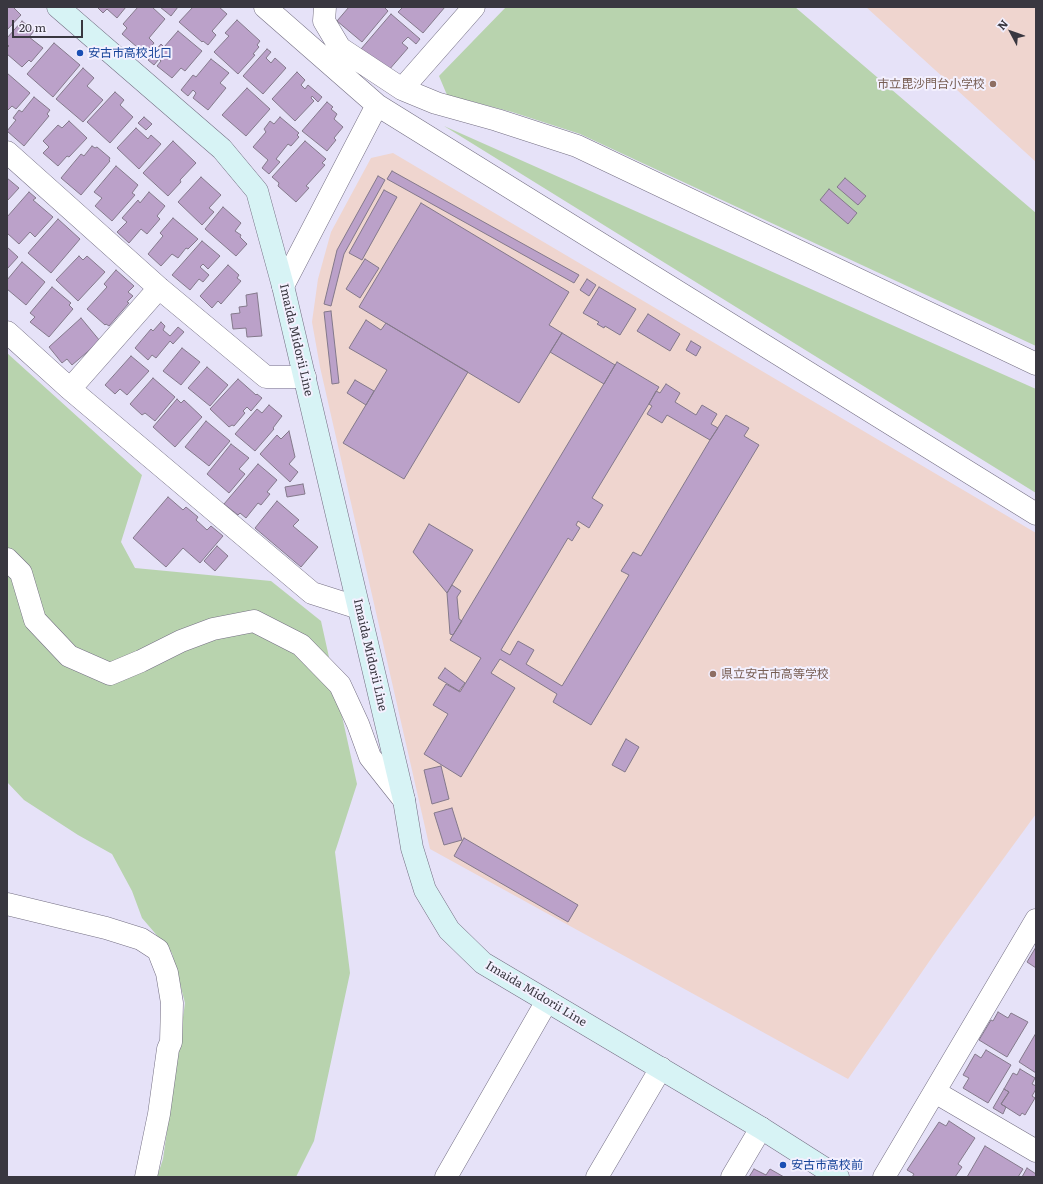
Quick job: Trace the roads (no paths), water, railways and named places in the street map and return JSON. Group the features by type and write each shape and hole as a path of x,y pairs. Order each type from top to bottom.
{"main road":[{"name":"Imaida Midorii Line","path":"58,7 222,150 257,191 283,286 305,378 404,800 412,848 425,890 448,930 483,963 761,1128 838,1177"}],"street":[{"path":"266,7 377,105 1036,514"},
{"path":"325,7 324,21 340,48 402,89 436,103 497,120 577,146 1036,364"},
{"path":"402,89 474,7"},
{"path":"283,286 377,105"},
{"path":"7,152 159,288 266,377 305,378"},
{"path":"70,389 159,288"},
{"path":"7,332 70,389 312,593 359,608"},
{"path":"7,559 21,573 35,620 69,656 110,674 181,642 214,630 254,621 301,645 340,685 358,724 370,758 404,800"},
{"path":"7,904 113,930 141,939 158,950 166,973 172,1003 171,1042 168,1049 159,1114 146,1177"},
{"path":"884,1177 1036,920"},
{"path":"446,1177 547,1001"},
{"path":"597,1177 661,1068"},
{"path":"935,1092 1035,1148"},
{"path":"732,1177 761,1128"}],"place":[{"name":"安古市高校北口","path":"80,53"},
{"name":"市立毘沙門台小学校","path":"993,84"},
{"name":"県立安古市高等学校","path":"713,674"},
{"name":"安古市高校前","path":"783,1165"}]}
